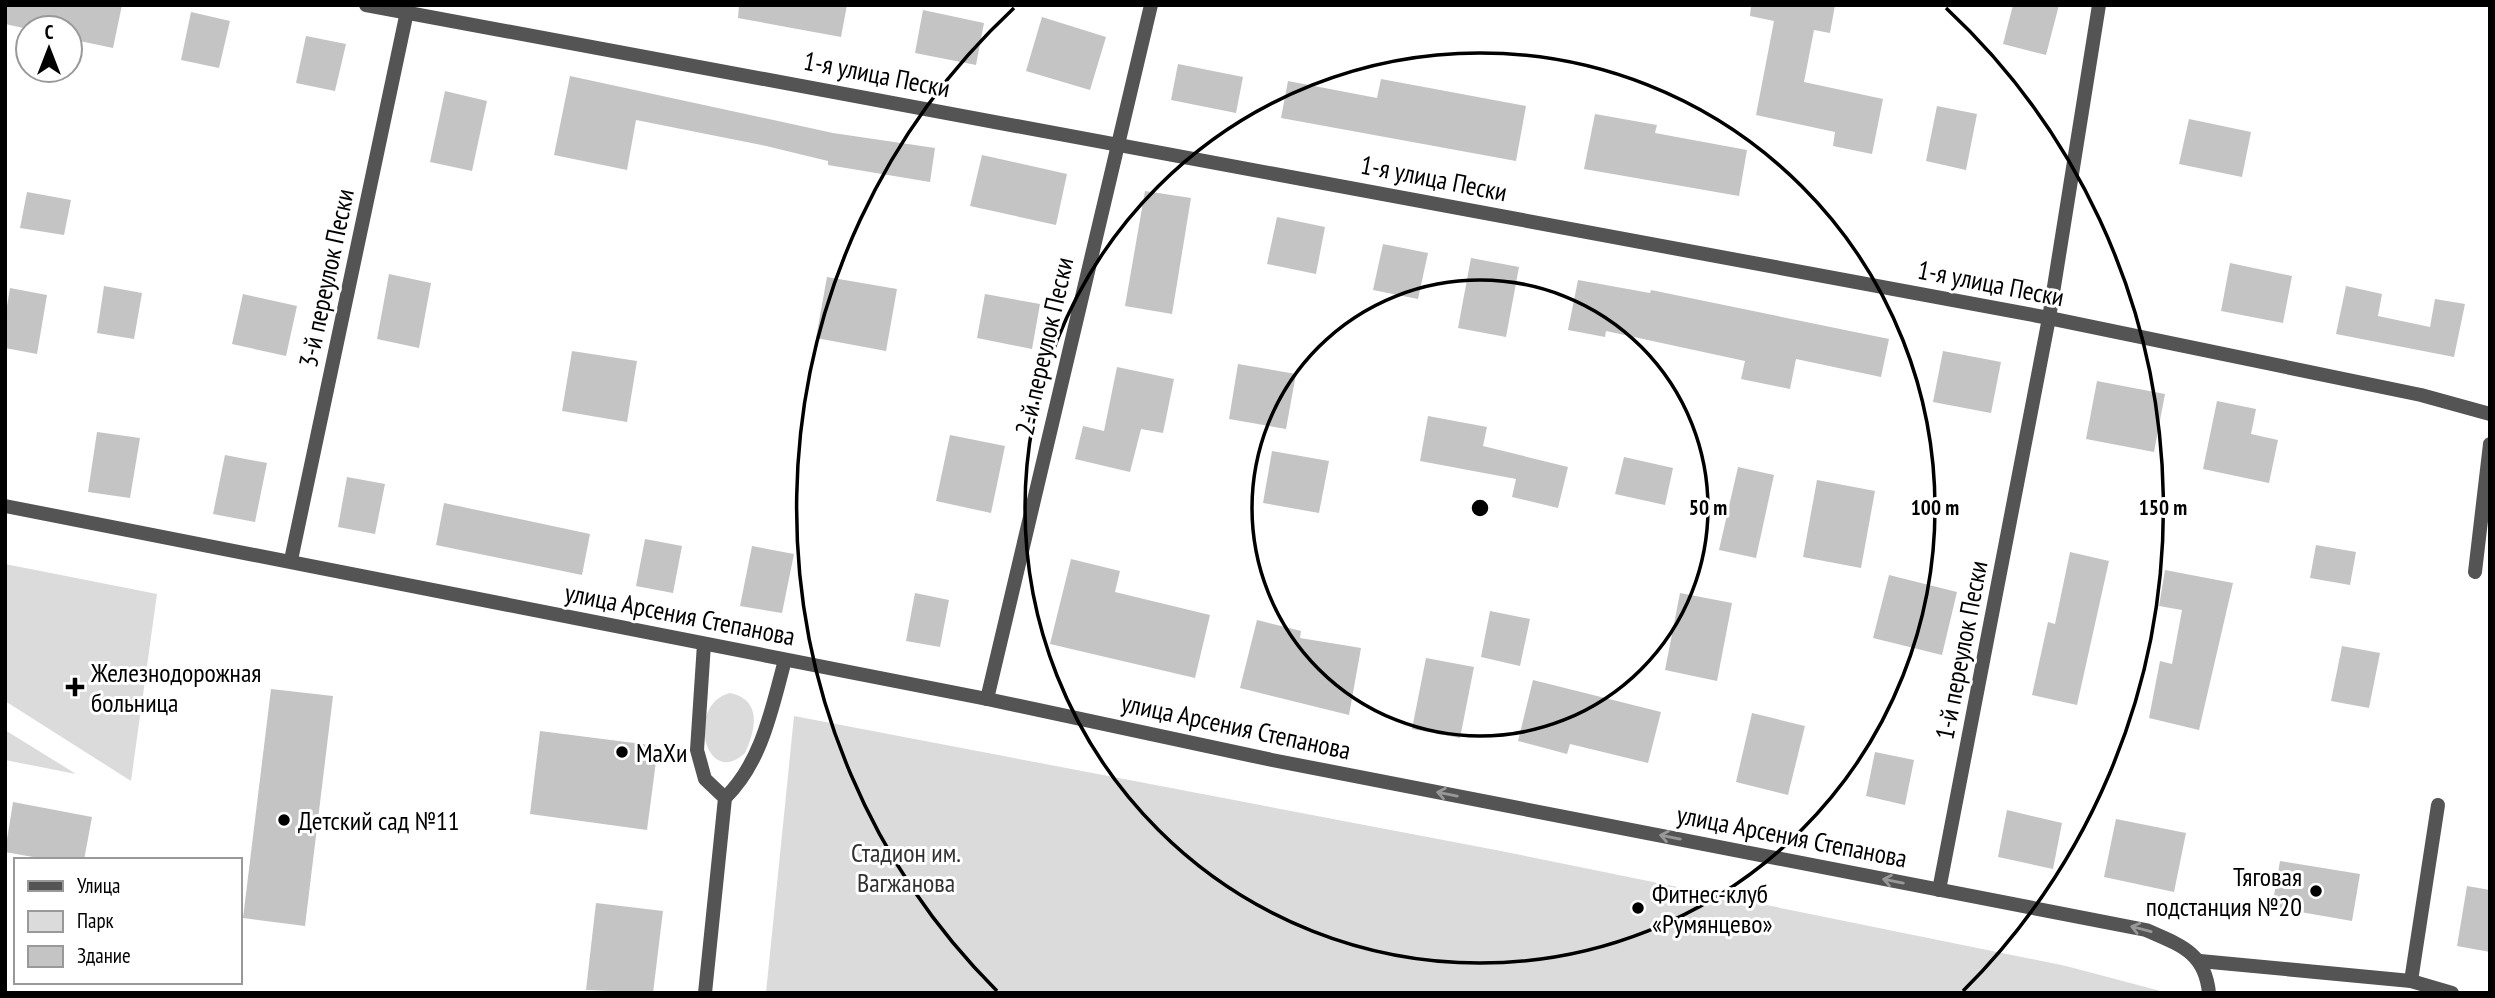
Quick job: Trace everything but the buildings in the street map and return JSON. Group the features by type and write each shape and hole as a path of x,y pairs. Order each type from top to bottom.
{"street":[{"name":"1-я улица Пески","path":"366,5 408,10 2049,318 2421,395 2490,415"},
{"name":"2-й переулок Пески","path":"986,699 1116,143 1151,5"},
{"name":"1-й переулок Пески","path":"1940,890 2049,318 2099,5"},
{"name":"3-й переулок Пески","path":"291,561 408,10"},
{"path":"2475,572 2490,444"},
{"name":"улица Арсения Степанова","path":"5,506 986,699 1299,765 2146,930 2181,945 2200,961 2411,981 2452,993"},
{"path":"704,644 697,750 705,779 725,798"},
{"path":"705,993 725,798 739,785 754,759 785,660"},
{"path":"2411,981 2438,805"},
{"path":"2200,961 2209,993"}],"green space":[{"path":"5,564 157,594 131,781 5,701"},
{"path":"730,693 747,702 752,709 754,725 745,753 731,761 719,761 711,753 704,727 708,712 716,700"},
{"name":"Стадион им. Вагжанова","path":"794,716 1501,851 2066,966 2168,993 766,993"},
{"path":"5,730 76,774 5,760"}],"place":[{"name":"Железнодорожная больница","path":"75,687"},
{"name":"МаХи","path":"622,752"},
{"name":"Детский сад №11","path":"284,820"},
{"name":"Тяговая подстанция №20","path":"2316,891"},
{"name":"Фитнес-клуб «Румянцево»","path":"1638,908"}]}
